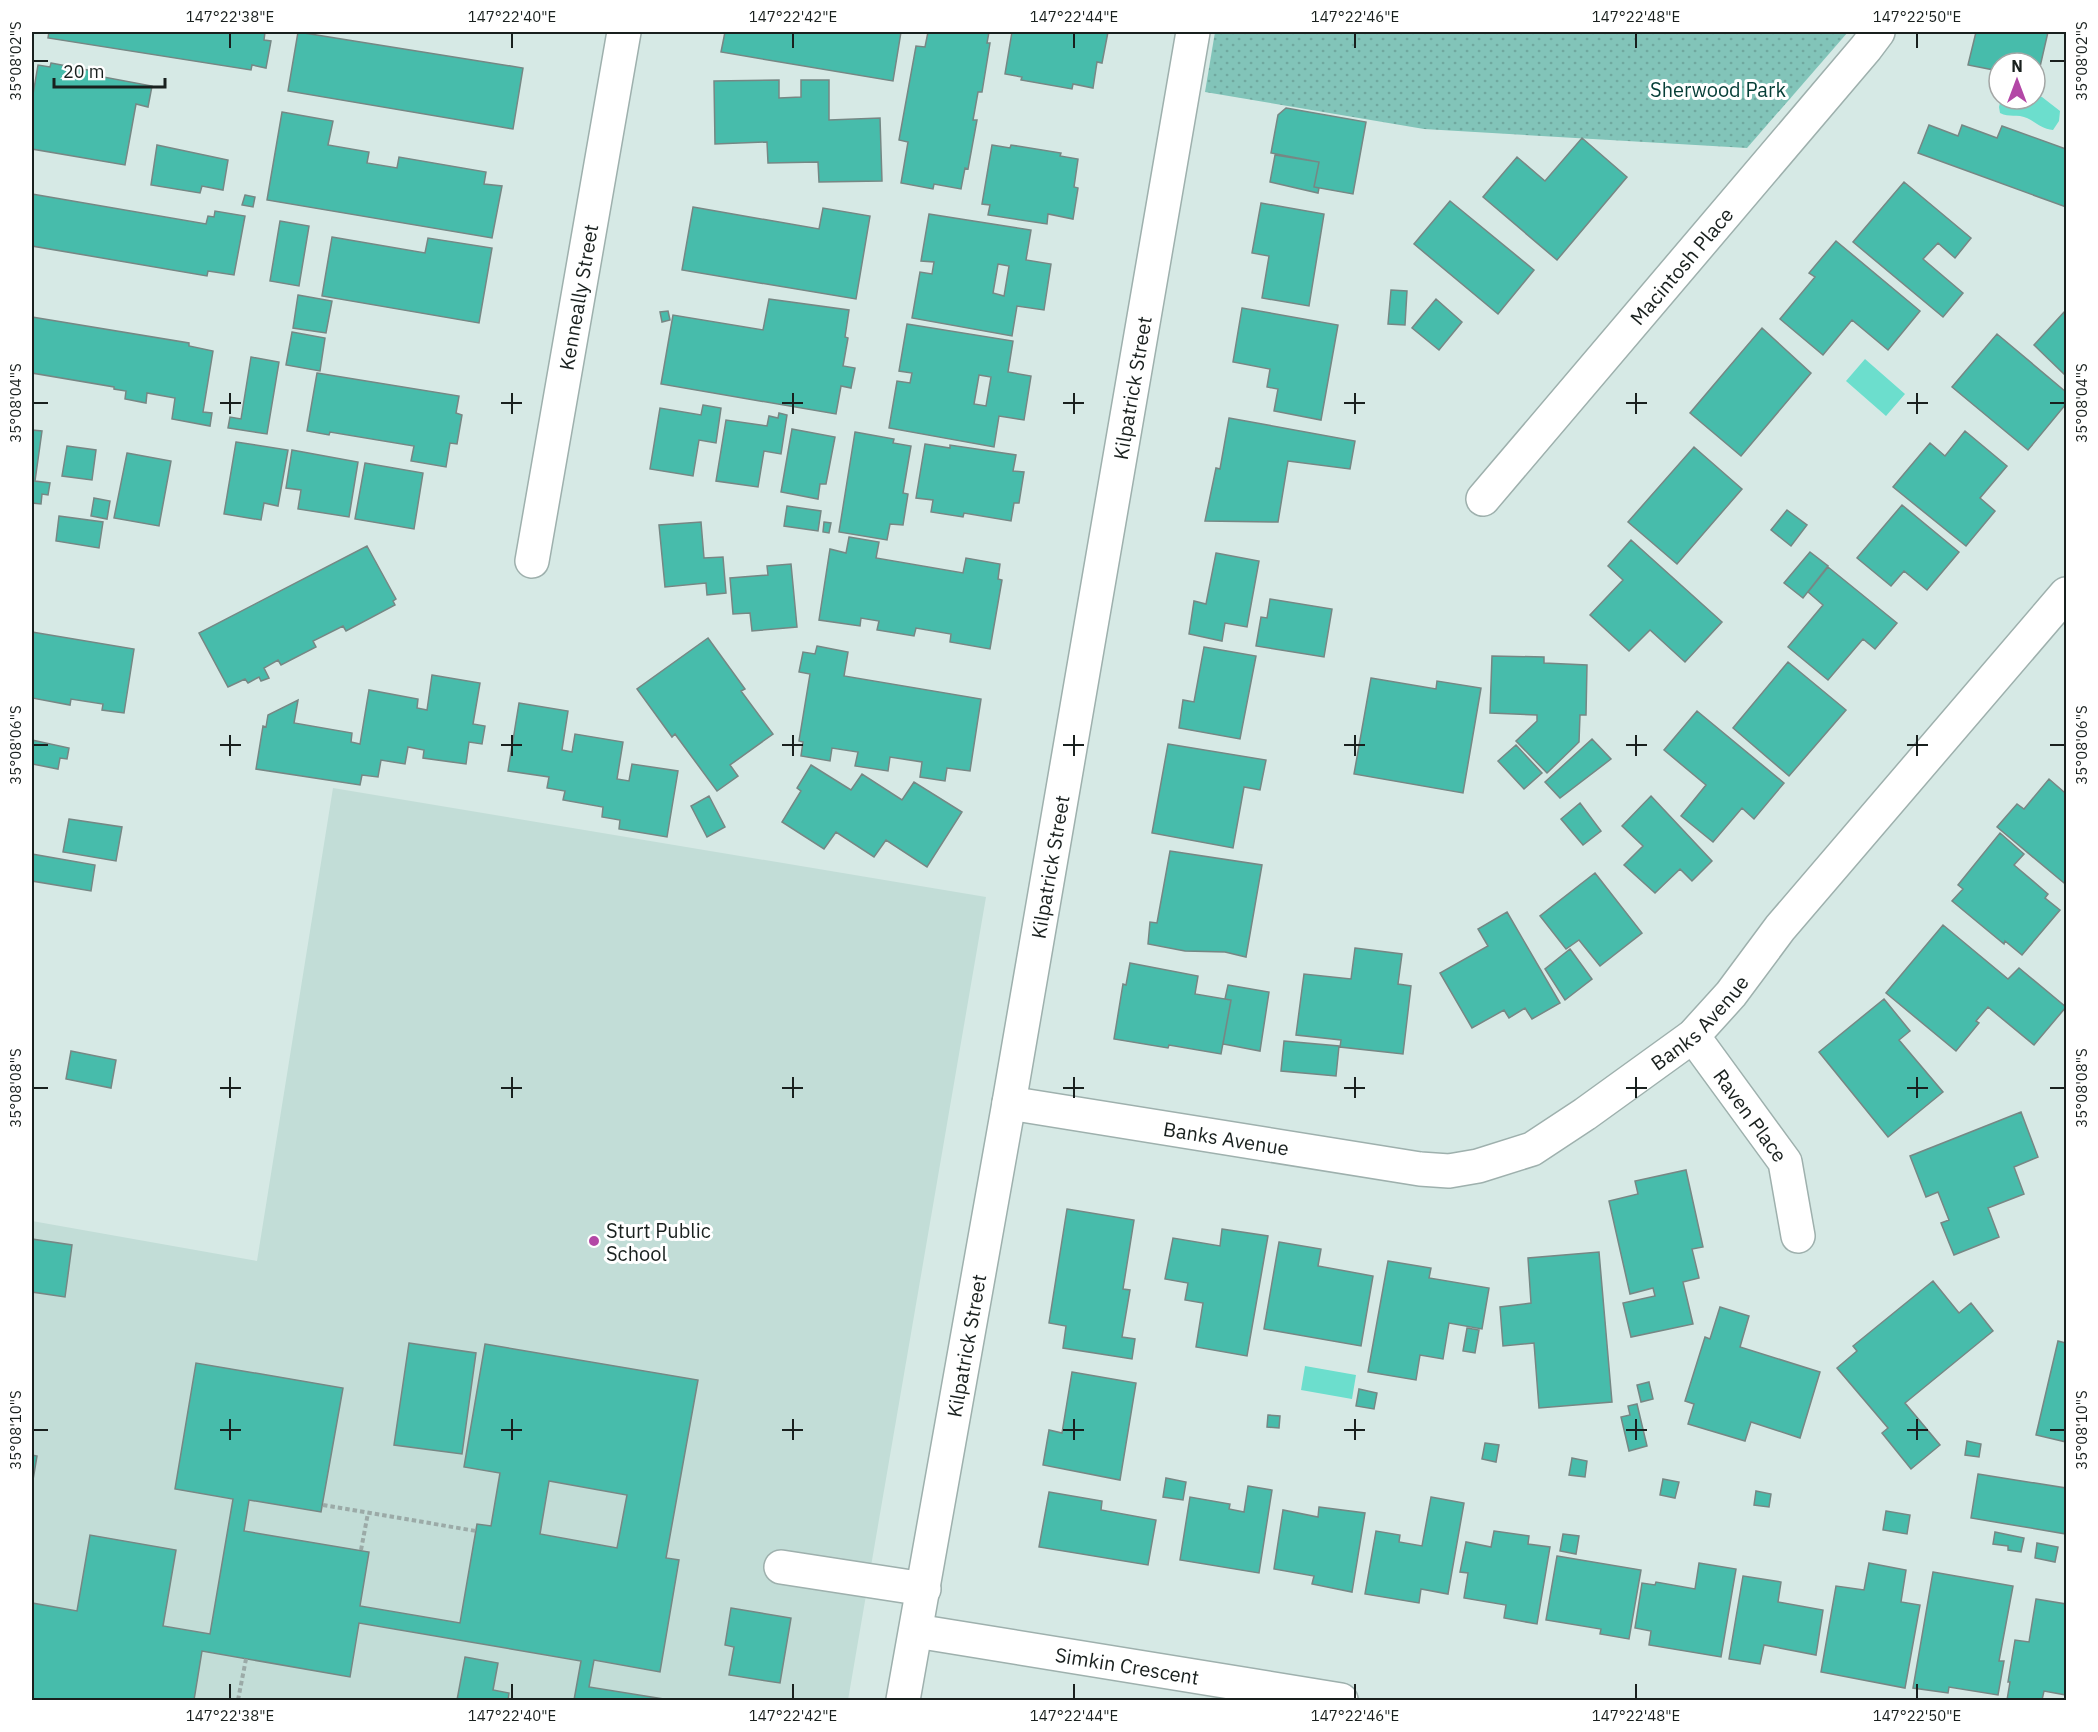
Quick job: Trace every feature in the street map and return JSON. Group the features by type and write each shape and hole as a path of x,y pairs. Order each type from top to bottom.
{"street":[{"name":"Kenneally Street","path":"532,561 624,32"},
{"name":"Kilpatrick Street","path":"903,1701 1009,1103 1192,32"},
{"name":"Macintosh Place","path":"1483,499 1878,32"},
{"name":"Banks Avenue","path":"1009,1103 1408,1167 1449,1171 1478,1166 1532,1149 1586,1114 1693,1036 1731,994 1780,928 2067,594"},
{"name":"Raven Place","path":"1693,1036 1785,1162 1798,1236"},
{"path":"781,1567 924,1589"},
{"name":"Simkin Crescent","path":"916,1631 1341,1701"}],"path":[{"path":"323,1506 476,1531"},
{"path":"361,1550 369,1513"},
{"path":"238,1701 246,1659"}],"shaded area":[{"path":"2047,101 2060,111 2059,121 2053,130 2044,128 2025,117 2000,113 2000,111 2047,111"},
{"path":"1865,359 1905,394 1886,416 1846,381"},
{"name":"Sturt Public School","path":"333,788 986,897 848,1700 32,1700 32,1221 257,1261"},
{"path":"1305,1366 1356,1375 1352,1399 1301,1390"}],"green space":[{"name":"Sherwood Park","path":"1215,32 1848,32 1747,148 1424,129 1205,92"}],"building":[{"path":"49,32 265,32 264,40 271,41 266,68 252,65 251,70 48,38"},
{"path":"298,32 523,68 513,129 288,91"},
{"path":"725,32 901,32 893,81 721,52"},
{"path":"928,32 989,32 987,43 990,43 982,92 978,92 973,120 977,120 968,169 965,168 961,189 934,184 933,189 901,183 908,142 899,140 916,46 925,47"},
{"path":"1012,32 1108,32 1102,63 1097,62 1093,88 1073,84 1072,89 1021,80 1022,77 1005,74"},
{"path":"1976,32 2048,32 2044,51 1987,51 1987,69 1968,65"},
{"path":"51,63 99,72 98,76 152,86 148,107 136,104 125,165 32,149 32,100 38,65 50,67"},
{"path":"779,80 779,98 801,97 801,80 829,80 829,120 880,118 882,181 819,182 818,162 768,163 767,142 715,144 714,81"},
{"path":"1286,108 1366,122 1353,194 1314,187 1319,162 1271,153 1278,115"},
{"path":"282,112 333,121 328,145 369,152 367,163 397,168 399,157 486,172 484,184 502,186 492,238 267,200"},
{"path":"1929,125 1958,136 1962,125 1997,138 2002,126 2066,149 2066,207 1918,153"},
{"path":"1582,138 1627,177 1557,260 1483,197 1517,157 1545,181"},
{"path":"157,145 228,160 223,190 202,186 200,193 151,185"},
{"path":"992,145 1010,148 1011,145 1061,153 1060,156 1078,159 1074,187 1078,188 1073,219 1048,214 1047,224 988,215 990,205 982,204"},
{"path":"1275,155 1319,162 1314,187 1319,188 1318,193 1270,182"},
{"path":"1904,182 1971,238 1955,258 1938,243 1923,259 1963,293 1943,317 1853,242"},
{"path":"32,194 206,224 208,216 214,217 215,211 245,216 234,275 208,271 207,276 32,246"},
{"path":"245,195 255,197 253,207 242,205"},
{"path":"1450,201 1534,270 1498,314 1414,244"},
{"path":"1261,203 1324,214 1309,306 1262,298 1269,256 1252,253"},
{"path":"693,207 819,229 823,208 870,216 856,299 682,270"},
{"path":"929,214 1031,230 1026,260 1051,264 1044,310 1017,306 1012,336 912,318 920,272 932,274 934,262 921,261","holes":["998,264 1009,266 1004,296 993,293"]},
{"path":"280,221 309,226 299,286 270,281"},
{"path":"332,237 425,253 428,238 492,248 479,323 322,296"},
{"path":"1836,241 1920,311 1888,350 1852,320 1823,355 1780,319 1815,277 1809,273"},
{"path":"1391,290 1407,291 1405,325 1388,324"},
{"path":"298,295 332,301 326,333 293,328"},
{"path":"769,299 849,310 845,337 848,338 843,366 855,368 851,388 841,386 836,414 661,384 673,315 763,330"},
{"path":"1436,299 1462,322 1439,350 1412,328"},
{"path":"1242,308 1338,325 1321,420 1274,411 1278,389 1267,387 1270,369 1233,362"},
{"path":"2066,310 2066,376 2034,345"},
{"path":"668,311 670,320 662,322 660,312"},
{"path":"32,317 189,343 189,346 213,351 203,412 212,413 210,426 172,419 175,398 147,393 146,403 125,399 126,391 114,389 114,387 32,373"},
{"path":"907,324 1013,341 1008,372 1031,376 1024,420 999,416 994,447 889,428 897,381 910,383 912,373 899,371","holes":["979,375 991,377 986,406 974,404"]},
{"path":"1762,328 1811,373 1741,456 1690,413"},
{"path":"292,332 325,338 320,371 286,365"},
{"path":"1997,334 2066,392 2066,404 2028,450 1952,387"},
{"path":"251,357 279,362 267,434 228,428 230,417 241,419"},
{"path":"317,373 459,396 456,413 462,415 457,444 450,443 446,467 411,461 414,446 330,432 329,435 307,431"},
{"path":"703,405 721,408 716,443 699,440 693,476 650,469 660,408 701,415"},
{"path":"779,413 787,415 781,454 764,451 758,487 716,481 726,420 767,426 769,416 778,418"},
{"path":"1229,418 1355,441 1350,469 1288,461 1278,522 1205,521 1216,468 1220,469"},
{"path":"792,429 835,437 826,484 820,484 818,499 781,492"},
{"path":"32,430 42,431 35,481 50,483 48,495 42,494 41,504 32,503"},
{"path":"1965,431 2007,466 1980,498 1995,511 1966,546 1893,487 1930,443 1945,456"},
{"path":"855,432 894,439 893,443 911,446 903,493 908,494 903,525 890,524 887,540 839,532"},
{"path":"236,442 288,450 278,506 264,503 261,520 224,514"},
{"path":"925,444 950,448 950,445 1016,455 1013,471 1024,472 1019,503 1014,503 1011,521 964,513 963,517 931,512 933,500 916,498"},
{"path":"67,446 96,450 92,480 62,476"},
{"path":"1694,447 1742,489 1677,564 1628,522"},
{"path":"292,450 358,462 349,517 298,509 301,490 286,488"},
{"path":"127,453 171,461 159,526 114,518"},
{"path":"365,463 423,473 414,529 355,519"},
{"path":"94,498 110,501 107,519 91,516"},
{"path":"1902,505 1959,552 1927,590 1904,571 1891,586 1857,558"},
{"path":"787,506 821,511 818,531 784,526"},
{"path":"1787,510 1807,525 1791,546 1771,530"},
{"path":"59,516 103,522 99,548 56,541"},
{"path":"701,522 704,558 723,557 726,593 707,595 706,583 665,587 659,525"},
{"path":"824,522 831,523 829,533 823,532"},
{"path":"849,537 879,542 876,558 963,573 966,558 1000,564 998,579 1002,580 990,649 950,642 951,634 916,628 914,636 877,630 879,621 861,618 860,626 819,620 830,549 846,553"},
{"path":"1631,540 1722,622 1685,662 1650,630 1629,651 1590,615 1623,580 1608,566"},
{"path":"367,546 396,599 393,601 395,605 346,631 343,626 313,641 316,647 281,665 278,660 264,668 269,678 261,681 259,677 248,683 245,679 228,687 199,633"},
{"path":"1810,552 1828,566 1803,598 1784,583"},
{"path":"1216,553 1259,561 1247,627 1225,623 1222,641 1189,634 1194,601 1206,604"},
{"path":"791,564 797,627 752,631 750,613 733,614 730,578 768,575 767,566"},
{"path":"1828,567 1897,623 1875,649 1863,639 1828,680 1788,647 1823,605 1808,592"},
{"path":"1270,599 1332,609 1324,657 1256,646 1261,617 1267,618"},
{"path":"32,632 134,649 124,713 102,710 103,704 71,699 70,705 32,698"},
{"path":"708,638 745,689 741,691 773,734 730,765 738,776 717,791 675,734 672,737 637,689"},
{"path":"817,646 848,652 844,676 981,699 970,771 947,768 945,781 920,777 922,762 890,757 888,771 855,766 858,752 832,748 830,761 801,756 803,742 799,741 810,674 799,672 803,652 815,654"},
{"path":"1204,647 1256,656 1240,739 1179,728 1183,700 1194,702"},
{"path":"1492,656 1544,657 1544,663 1587,665 1586,715 1580,715 1579,742 1547,773 1516,741 1537,721 1537,715 1490,713"},
{"path":"1788,662 1846,710 1789,776 1733,728"},
{"path":"432,675 480,683 473,724 485,726 482,744 469,742 466,764 423,758 424,750 408,747 405,764 381,760 378,777 362,775 360,785 256,769 263,726 266,727 268,715 298,700 294,723 352,733 351,742 360,744 369,690 418,699 417,708 427,710"},
{"path":"1371,678 1436,689 1437,681 1481,688 1463,793 1354,774"},
{"path":"519,703 568,711 562,750 572,752 575,734 623,742 617,779 629,781 632,764 678,771 667,837 619,829 620,820 602,817 603,807 563,800 565,791 547,788 549,777 508,771"},
{"path":"1697,711 1784,783 1754,819 1742,808 1713,842 1681,816 1706,785 1664,750"},
{"path":"1592,739 1611,759 1560,798 1545,782"},
{"path":"32,740 69,748 67,759 60,758 58,769 32,764"},
{"path":"1168,744 1266,760 1260,790 1244,787 1233,848 1152,833"},
{"path":"1516,745 1542,773 1524,789 1498,761"},
{"path":"811,765 851,790 862,774 902,800 914,782 962,812 927,867 886,840 874,857 836,832 824,849 782,822 801,791 797,788"},
{"path":"2049,779 2064,792 2066,789 2066,880 2064,883 1997,827 2017,804 2024,809"},
{"path":"709,796 725,827 707,837 691,806"},
{"path":"1651,796 1712,861 1692,881 1680,869 1655,893 1624,865 1643,846 1622,826"},
{"path":"1580,803 1601,831 1583,845 1561,819"},
{"path":"69,819 122,827 116,861 63,852"},
{"path":"2000,833 2024,854 2014,865 2048,894 2045,898 2060,910 2022,955 2005,941 2004,944 1952,901 1963,889 1958,885"},
{"path":"1170,851 1262,865 1246,957 1225,952 1185,951 1148,944 1150,922 1157,923"},
{"path":"32,854 95,865 91,891 32,881"},
{"path":"1595,873 1642,933 1600,966 1579,940 1566,949 1540,916"},
{"path":"1507,912 1560,1003 1532,1019 1525,1008 1509,1018 1504,1010 1472,1028 1440,973 1488,946 1478,929"},
{"path":"1943,925 2008,979 2019,968 2066,1007 2034,1045 1988,1007 1976,1021 1979,1023 1956,1051 1886,993"},
{"path":"1355,948 1402,954 1398,984 1411,986 1403,1054 1340,1047 1341,1040 1296,1035 1304,974 1351,979"},
{"path":"1570,949 1592,979 1565,1000 1545,969"},
{"path":"1130,963 1198,976 1195,994 1231,1000 1221,1054 1114,1039 1123,984 1126,985"},
{"path":"1228,985 1269,992 1260,1051 1223,1044 1231,1000 1225,999"},
{"path":"1884,999 1910,1031 1899,1040 1943,1092 1888,1137 1819,1052"},
{"path":"1284,1041 1339,1046 1336,1076 1281,1071"},
{"path":"71,1051 116,1060 111,1088 66,1079"},
{"path":"2021,1112 2038,1157 2014,1167 2024,1194 1988,1208 1999,1237 1954,1255 1941,1223 1949,1220 1938,1192 1926,1197 1910,1156"},
{"path":"1686,1170 1703,1247 1692,1249 1699,1278 1683,1282 1693,1324 1631,1337 1623,1303 1655,1296 1653,1288 1630,1294 1609,1201 1638,1194 1635,1181"},
{"path":"1067,1209 1134,1220 1123,1289 1130,1290 1122,1337 1135,1339 1132,1359 1063,1348 1066,1326 1049,1323"},
{"path":"1222,1229 1268,1236 1247,1356 1196,1347 1203,1303 1185,1300 1188,1283 1165,1279 1173,1238 1220,1246"},
{"path":"32,1239 72,1245 65,1297 32,1292"},
{"path":"1279,1242 1321,1249 1318,1266 1373,1276 1361,1346 1264,1329"},
{"path":"1599,1252 1612,1402 1539,1408 1534,1343 1503,1346 1500,1307 1531,1303 1528,1258"},
{"path":"1388,1261 1431,1268 1429,1278 1489,1288 1482,1329 1449,1323 1443,1359 1420,1355 1416,1380 1368,1372"},
{"path":"1933,1281 1959,1313 1971,1303 1993,1331 1905,1403 1940,1445 1911,1469 1882,1433 1888,1428 1837,1368 1857,1351 1853,1346"},
{"path":"1720,1307 1749,1316 1740,1347 1820,1372 1800,1438 1751,1422 1745,1441 1688,1424 1694,1404 1685,1401 1705,1337 1710,1339"},
{"path":"1467,1328 1479,1330 1475,1353 1463,1351"},
{"path":"2058,1341 2066,1343 2066,1442 2036,1435"},
{"path":"409,1343 476,1353 462,1454 394,1445"},
{"path":"485,1344 698,1380 666,1558 679,1560 660,1672 594,1660 589,1687 670,1700 574,1700 581,1661 359,1623 350,1677 202,1651 194,1700 32,1700 32,1603 77,1611 90,1535 176,1550 163,1626 210,1634 233,1499 175,1489 196,1363 343,1388 321,1512 249,1500 244,1531 369,1552 360,1606 460,1623 477,1524 491,1526 500,1473 464,1467","holes":["549,1481 627,1495 617,1548 540,1534"]},
{"path":"1072,1372 1136,1383 1120,1480 1043,1465 1049,1430 1062,1433"},
{"path":"1649,1382 1653,1399 1641,1402 1637,1385"},
{"path":"1359,1389 1377,1393 1374,1409 1356,1406"},
{"path":"1637,1404 1647,1446 1629,1451 1621,1417 1630,1415 1628,1406"},
{"path":"1268,1415 1280,1416 1279,1428 1267,1427"},
{"path":"1967,1441 1981,1444 1979,1457 1965,1455"},
{"path":"1485,1443 1499,1445 1496,1462 1482,1459"},
{"path":"32,1455 37,1456 32,1486"},
{"path":"1572,1458 1587,1461 1585,1477 1569,1475"},
{"path":"1978,1474 2066,1488 2066,1534 1971,1518"},
{"path":"1166,1478 1186,1482 1183,1500 1163,1497"},
{"path":"1663,1479 1679,1482 1675,1498 1660,1495"},
{"path":"1248,1486 1272,1490 1259,1573 1180,1560 1190,1497 1230,1504 1229,1509 1244,1512"},
{"path":"1756,1491 1771,1494 1769,1507 1754,1505"},
{"path":"1049,1492 1102,1501 1101,1510 1156,1520 1148,1565 1039,1547"},
{"path":"1431,1497 1464,1503 1448,1594 1421,1589 1419,1603 1365,1594 1376,1531 1400,1535 1399,1542 1422,1546"},
{"path":"1319,1507 1365,1513 1352,1592 1312,1584 1314,1576 1274,1569 1283,1510 1318,1517"},
{"path":"1886,1511 1910,1515 1907,1534 1883,1530"},
{"path":"1494,1531 1529,1536 1528,1544 1550,1547 1537,1624 1504,1618 1506,1605 1464,1598 1468,1573 1460,1572 1466,1542 1491,1547"},
{"path":"1995,1532 2024,1538 2021,1552 2008,1550 2008,1546 1993,1544"},
{"path":"1563,1534 1579,1536 1576,1554 1560,1551"},
{"path":"2037,1543 2058,1547 2055,1562 2035,1558"},
{"path":"1557,1556 1641,1570 1629,1639 1600,1634 1601,1629 1546,1620"},
{"path":"1699,1563 1736,1569 1721,1657 1649,1645 1651,1631 1635,1628 1642,1583 1655,1585 1656,1582 1695,1589"},
{"path":"1869,1563 1906,1570 1901,1602 1920,1605 1905,1688 1821,1672 1836,1586 1864,1590"},
{"path":"1933,1572 2013,1586 1999,1661 2004,1661 1998,1695 1949,1687 1948,1693 1913,1688"},
{"path":"1743,1576 1781,1582 1778,1602 1823,1610 1816,1655 1764,1645 1760,1664 1729,1659"},
{"path":"2036,1599 2066,1604 2066,1695 2044,1691 2042,1700 2007,1700 2015,1640 2029,1642"},
{"path":"731,1608 791,1618 780,1683 729,1675 734,1647 725,1645"},
{"path":"465,1657 498,1663 493,1690 509,1693 508,1700 457,1700"}],"place":[{"name":"Sturt Public School","path":"594,1241"}]}
